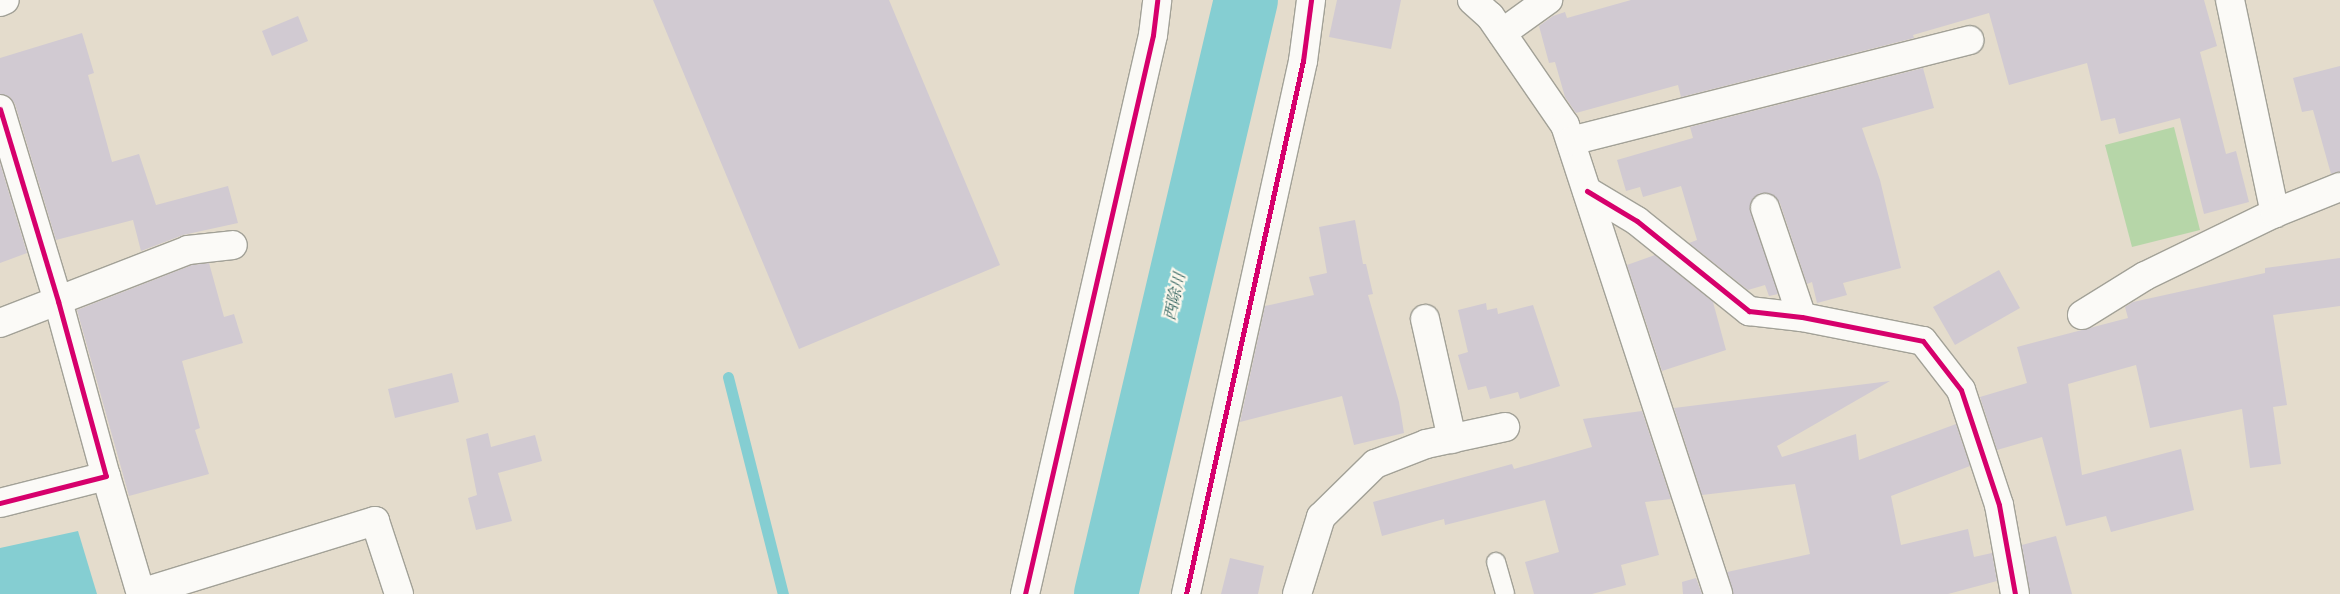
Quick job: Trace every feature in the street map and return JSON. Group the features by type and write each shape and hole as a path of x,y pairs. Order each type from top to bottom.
{"street":[{"path":"0,2 5,0"},
{"path":"1025,594 1153,35 1157,0"},
{"path":"1186,594 1303,61 1311,0"},
{"path":"1472,0 1490,16 1565,125 1718,594"},
{"path":"1502,33 1548,0"},
{"path":"2230,0 2275,213"},
{"path":"1571,142 1969,40"},
{"path":"0,112 58,301 106,476 141,593 375,522 399,594"},
{"path":"2082,315 2145,276 2275,213 2340,188"},
{"path":"1587,191 1637,221 1749,311 1802,317 1923,341 1961,390 1999,505 2015,594"},
{"path":"1765,208 1802,317"},
{"path":"0,323 188,250 233,245"},
{"path":"1424,319 1452,439"},
{"path":"1297,594 1321,517 1375,464 1426,444 1505,427"},
{"path":"0,503 106,476"}],"lane":[{"path":"1496,562 1505,594"}],"green space":[{"path":"2174,127 2200,230 2132,247 2105,145"}],"water":[{"path":"78,531 97,594 0,594 0,548"}],"building":[{"path":"653,0 889,0 1000,265 799,349"},
{"path":"1337,0 1401,0 1391,49 1329,37"},
{"path":"1631,0 2204,0 2217,46 2200,52 2226,154 2236,151 2249,202 2204,214 2180,118 2119,134 2115,118 2101,121 2087,63 2009,85 1989,13 1913,35 1914,38 1681,97 1678,85 1576,113 1565,97 1555,62 1549,63 1539,26 1553,16 1565,12 1567,18"},
{"path":"298,16 308,41 272,56 262,31"},
{"path":"82,33 94,73 88,75 112,162 139,154 156,205 228,186 238,223 183,235 141,251 133,220 56,240 15,104 10,97 0,94 0,58"},
{"path":"2340,66 2340,172 2331,174 2313,110 2302,112 2293,78"},
{"path":"1923,68 1934,108 1862,128 1880,180 1901,268 1843,283 1847,295 1817,303 1812,282 1807,284 1780,203 1769,193 1760,193 1750,205 1778,294 1769,296 1765,285 1748,290 1689,243 1697,240 1681,186 1643,197 1640,187 1626,191 1617,160 1693,138 1690,127"},
{"path":"0,163 27,253 0,263"},
{"path":"1355,220 1363,264 1366,264 1373,294 1368,295 1399,402 1404,433 1354,445 1342,396 1240,422 1265,306 1314,295 1309,277 1327,273 1319,227"},
{"path":"1655,255 1713,302 1726,350 1662,371 1627,265"},
{"path":"2340,258 2340,306 2273,315 2287,405 2273,407 2281,464 2250,468 2242,409 2150,428 2136,365 2068,384 2082,475 2181,449 2194,510 2111,532 2106,516 2066,526 2042,437 1997,450 1980,397 2027,383 2017,347 2128,318 2125,307 2133,302 2265,273 2265,268"},
{"path":"209,263 224,317 234,314 243,343 182,361 200,428 195,430 209,474 129,496 77,310 192,265"},
{"path":"1999,270 2020,308 1955,345 1933,307"},
{"path":"1486,303 1487,310 1497,308 1498,314 1533,305 1560,386 1520,399 1518,392 1490,399 1486,386 1468,390 1458,355 1468,352 1458,310"},
{"path":"452,373 459,402 395,418 388,389"},
{"path":"1890,381 1777,446 1782,457 1856,434 1859,460 1956,424 1970,466 1891,496 1901,545 1968,529 1974,557 1992,553 1997,581 1948,594 1733,594 1727,572 1810,554 1795,484 1702,495 1674,408"},
{"path":"1642,411 1671,499 1645,502 1659,555 1621,565 1626,585 1592,594 1534,594 1525,562 1559,552 1545,500 1445,525 1444,519 1382,536 1373,502 1512,464 1514,469 1592,447 1583,419"},
{"path":"488,433 491,447 535,435 542,461 498,473 512,521 476,530 468,498 477,495 466,439"},
{"path":"2056,536 2072,594 2030,594 2022,545"},
{"path":"1230,558 1264,566 1258,594 1221,594"},
{"path":"1696,578 1702,594 1683,594 1682,582"}],"waterway":[{"name":"西除川","path":"1106,594 1246,0"},
{"path":"728,377 783,594"}],"cycle path":[{"path":"1025,594 1153,35 1157,0"},
{"path":"1186,594 1303,61 1311,0"},
{"path":"0,109 58,301 106,476 0,503"},
{"path":"1587,191 1637,221 1749,311 1802,317 1923,341 1961,390 1999,505 2015,594"}]}
